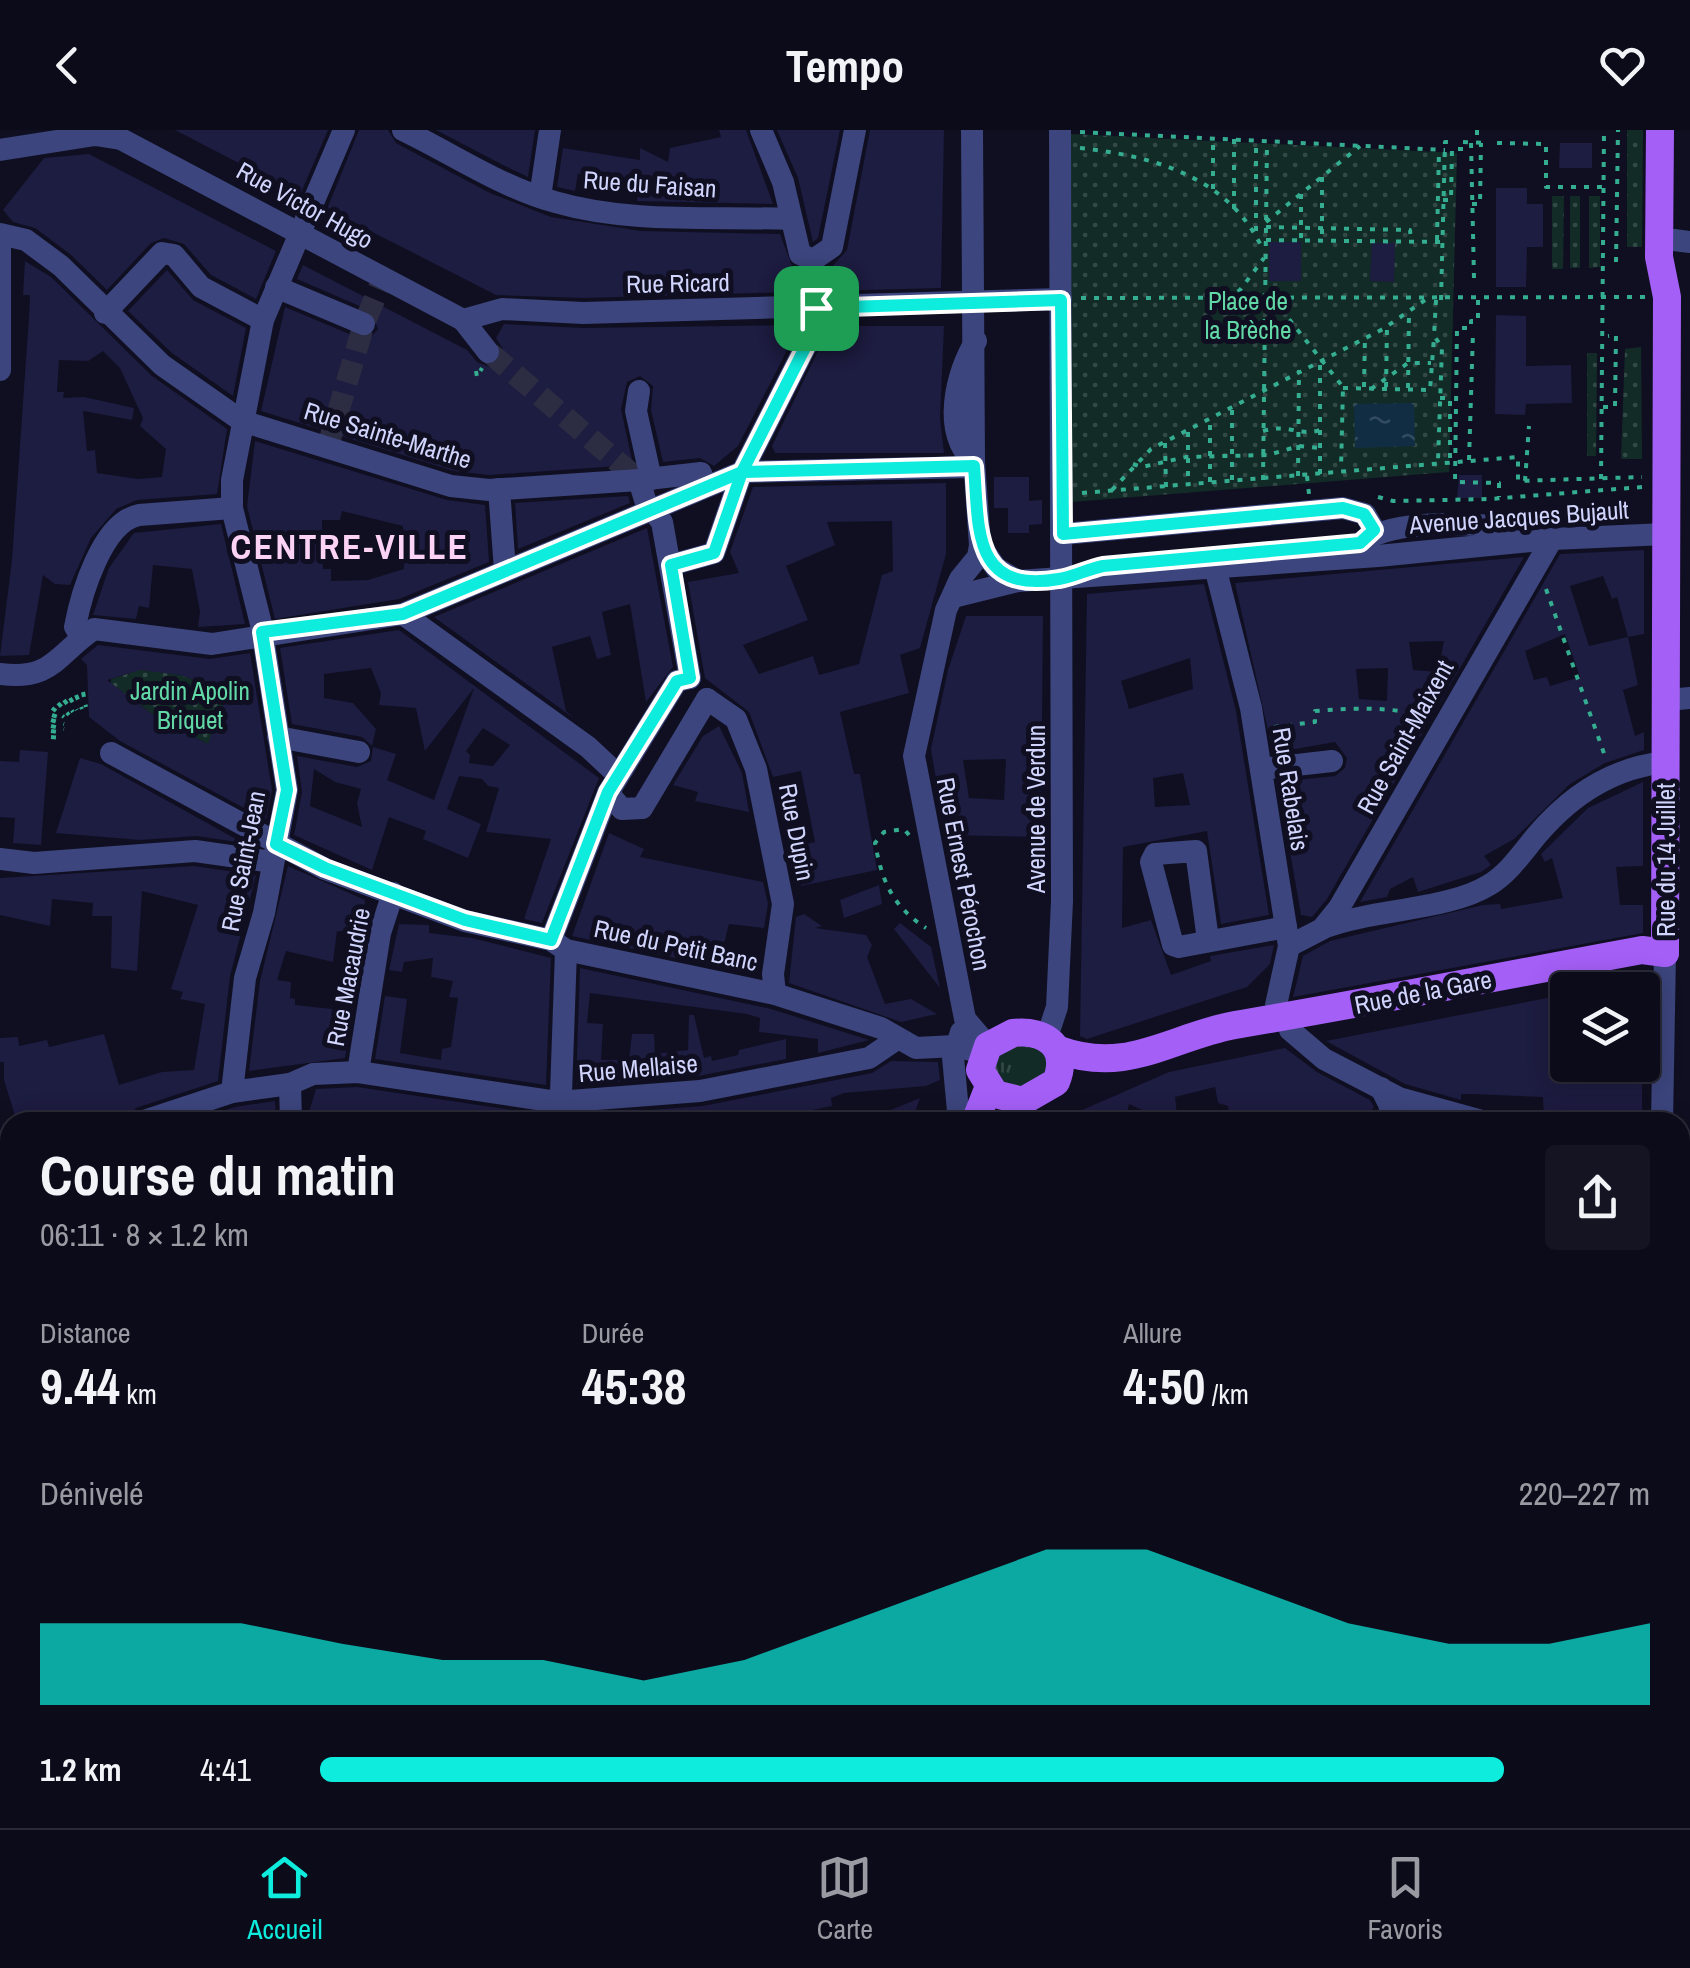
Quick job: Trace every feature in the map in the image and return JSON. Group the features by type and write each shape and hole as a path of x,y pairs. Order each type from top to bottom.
{"main road":[{"name":"Rue du 14 Juillet","path":"1660,130 1659,257 1668,301 1678,535 1679,699 1667,762 1678,951"},
{"name":"Rue du 14 Juillet","path":"1668,301 1682,242 1675,130"},
{"name":"Rue de la Gare","path":"1050,1088 1184,1043 1208,1031 1288,1024 1678,951"},
{"path":"1013,1034 1053,1044 1059,1075 1050,1088 1007,1112 988,1088 975,1048 1013,1034"},
{"name":"Rue de la Gare","path":"1053,1044 1097,1061 1136,1056"},
{"path":"979,1112 988,1088"}],"street":[{"name":"Rue Saint-Jean","path":"232,1092 243,994 287,790 262,632 232,508 242,421 255,380 263,320 344,130"},
{"name":"Rue du Faisan","path":"403,130 516,190 606,214 790,219"},
{"path":"540,197 550,130"},
{"path":"761,130 782,182 800,254 814,260"},
{"path":"814,260 832,247 855,130"},
{"path":"972,130 976,341 957,374 958,438 974,464 980,545 996,568 1018,581"},
{"name":"Avenue de Verdun","path":"1053,1044 1061,972 1064,579 1060,130"},
{"name":"Rue Victor Hugo","path":"0,150 106,134 121,139 463,320 488,352"},
{"name":"Rue Sainte-Marthe","path":"0,234 26,240 61,266 105,314 162,365 242,421 433,481 499,489 701,473 705,487"},
{"path":"0,248 0,370"},
{"path":"105,314 162,253 174,255 202,288 263,320"},
{"path":"671,565 714,553 742,472 815,328 814,260"},
{"path":"276,287 364,324"},
{"name":"Rue Ricard","path":"463,320 502,309 583,313 1061,300"},
{"path":"947,468 957,375 962,438"},
{"path":"561,1112 559,945 613,784 677,681 690,678 662,522 651,508 645,480 636,411 639,391"},
{"path":"0,674 25,677 47,670 94,629 212,644 262,632 403,614 742,472 947,468 974,464"},
{"path":"499,489 505,570"},
{"path":"82,637 75,627 88,572 126,520 139,515 232,508"},
{"path":"1063,534 1343,508 1364,514 1371,543"},
{"path":"1064,579 1103,566 1371,543 1468,524 1551,530 1610,523 1642,525 1678,535"},
{"name":"Avenue Jacques Bujault","path":"1018,581 1215,567 1371,543 1678,535"},
{"name":"Rue Saint-Maixent","path":"1208,940 1287,936 1322,928 1339,908 1484,650 1552,539"},
{"name":"Rue Ernest Pérochon","path":"975,1048 965,1019 914,756 953,597 960,579 978,558 980,545"},
{"name":"Rue Rabelais","path":"1215,567 1261,769 1287,936 1276,1004 1288,1024"},
{"path":"953,597 1018,581"},
{"path":"403,614 588,748 613,784 622,809 642,808 708,698"},
{"name":"Rue Dupin","path":"690,678 704,686 708,698 744,730 760,788 783,904 773,974 775,994"},
{"path":"278,737 359,752"},
{"path":"111,753 274,854"},
{"path":"1261,769 1332,761"},
{"path":"1322,928 1361,915 1460,897 1489,886 1560,811 1611,776 1667,762"},
{"path":"0,859 34,864 150,852 274,854"},
{"name":"Rue du Petit Banc","path":"274,854 465,920 775,994 881,1028 898,1039"},
{"name":"Rue Macaudrie","path":"358,1072 380,933 393,893"},
{"name":"Rue du 14 Juillet","path":"1663,1112 1678,951"},
{"path":"1288,1024 1324,1059 1437,1112"},
{"path":"898,1039 916,1048 975,1048 961,1112"},
{"name":"Rue Mellaise","path":"171,1112 232,1092 290,1084 312,1074 358,1072 561,1112 700,1091 869,1058 898,1039"},
{"path":"290,1084 290,1112"},
{"path":"1381,1088 1390,1112"}],"path":[{"path":"1472,204 1480,204 1477,130"},
{"path":"1601,479 1607,185 1604,130"},
{"path":"1616,262 1618,130"},
{"path":"1266,255 1256,234 1213,189 1179,170 1152,161 1077,148 1077,132 1442,150"},
{"path":"1213,138 1213,189"},
{"path":"1234,140 1234,209"},
{"path":"1256,141 1256,234"},
{"path":"1262,480 1267,142"},
{"path":"1343,388 1430,390 1438,300 1442,150 1445,142 1454,142"},
{"path":"1463,142 1477,144"},
{"path":"1498,143 1546,144 1546,187 1618,183"},
{"path":"1443,200 1452,200 1452,149 1477,144"},
{"path":"1474,278 1472,204 1477,144"},
{"path":"1266,224 1360,146"},
{"path":"1440,242 1442,150"},
{"path":"1322,177 1322,241"},
{"path":"1301,193 1301,240"},
{"path":"1266,224 1410,230 1410,242"},
{"path":"1266,240 1440,242"},
{"path":"1228,298 1253,276 1266,255"},
{"path":"1273,299 1343,388 1342,472"},
{"path":"1061,300 1668,301"},
{"path":"1111,490 1133,464 1165,442 1387,327 1425,300"},
{"path":"1453,460 1458,328 1471,328 1471,321 1478,321 1478,300"},
{"path":"1408,389 1409,313"},
{"path":"1386,389 1387,327"},
{"path":"1469,460 1473,332"},
{"path":"1434,336 1442,347 1438,461"},
{"path":"1602,407 1615,406 1616,336 1608,336"},
{"path":"1364,337 1364,389"},
{"path":"1320,359 1320,474"},
{"path":"1371,389 1386,377 1396,376 1408,364 1430,363"},
{"path":"1298,477 1299,370"},
{"path":"1440,398 1450,398 1455,482 1499,484 1498,499"},
{"path":"1232,410 1232,482"},
{"path":"1210,422 1210,484"},
{"path":"1263,430 1288,425 1298,431 1320,430"},
{"path":"1525,481 1529,426"},
{"path":"1188,432 1188,485"},
{"path":"1165,442 1166,487"},
{"path":"1133,464 1142,468 1188,456 1263,455 1298,446 1320,448"},
{"path":"1077,493 1298,477 1438,461 1518,458 1518,481 1642,477"},
{"path":"1307,476 1309,499"},
{"path":"1393,501 1498,499 1642,487"},
{"path":"1534,574 1542,579 1554,606 1611,776"},
{"path":"51,726 70,719 84,692"},
{"path":"70,719 67,699 70,719"},
{"path":"52,708 70,719"},
{"path":"1254,730 1316,722 1316,711 1346,708 1392,709 1433,720"},
{"path":"51,726 70,719"},
{"path":"51,726 70,719"},
{"path":"910,836 904,829 884,832 875,843 882,878 898,906 922,926 934,929"}],"green space":[{"path":"1627,130 1643,130 1642,247 1627,247"},
{"name":"Place de la Brèche","path":"1071,134 1457,153 1449,472 1071,502"},
{"path":"1552,196 1564,196 1563,269 1552,269"},
{"path":"1570,196 1580,196 1580,268 1570,268"},
{"path":"1589,196 1600,196 1600,267 1589,268"},
{"path":"1641,347 1642,459 1621,459 1625,349"},
{"path":"1587,353 1597,353 1596,456 1587,456"},
{"name":"Jardin Apolin Briquet","path":"137,650 145,670 181,675 228,693 237,782 206,743 156,717 116,687 111,694 111,679 130,673 123,654"},
{"path":"1043,1043 1051,1073 1022,1093 993,1078 999,1046"}],"water":[{"path":"1414,403 1415,446 1355,448 1354,404"}],"building":[{"path":"175,130 328,130 300,195"},
{"path":"359,130 388,130 396,143 490,193 551,217 641,231 780,234 792,266 794,292 583,298 496,295 327,209"},
{"path":"436,130 535,130 528,177 503,165"},
{"path":"719,130 746,130 773,204 637,201 638,190 615,186 610,194 578,173 575,191 557,187 563,148 640,160 640,148 668,162 670,148 721,137"},
{"path":"777,130 840,130 818,238 813,242 798,178"},
{"path":"870,130 944,130 941,288 829,291 828,271 847,250"},
{"path":"1560,143 1592,143 1592,168 1559,168"},
{"path":"89,154 276,251 256,299 211,275 184,244 164,238 151,243 107,290 70,254 35,228 13,222 3,210 44,158"},
{"path":"1496,188 1527,188 1527,204 1543,204 1543,247 1527,247 1526,287 1496,287"},
{"path":"1269,242 1301,242 1301,281 1269,281"},
{"path":"1372,243 1395,243 1394,282 1370,281"},
{"path":"25,261 51,277 152,376 227,429 217,494 137,500 116,509 91,538 70,585 55,584 43,575 29,655 0,656 12,560 29,317 30,295 23,295","holes":["103,351 120,368 143,418 140,426 166,449 162,477 138,479 97,473 95,450 87,451 83,411 132,420 134,408 84,397 63,398 64,392 57,392 59,360 88,361"]},
{"path":"303,265 467,350 477,362 489,367 502,365 503,349 496,338 504,324 583,328 800,325 738,446 714,466 700,458 663,462 651,410 653,386 640,376 627,382 621,409 633,465 489,475 454,471 261,411 285,307 359,338 372,336 378,329 371,311 297,279"},
{"path":"167,270 193,300 246,328 233,396 172,353 128,311"},
{"path":"1496,315 1526,316 1526,366 1571,365 1572,403 1526,404 1525,415 1495,414"},
{"path":"830,326 944,326 940,419 944,453 775,453 772,446"},
{"path":"255,441 447,500 485,505 489,562 399,599 275,619 247,506","holes":["342,511 403,526 404,569 368,580 331,581 331,569 323,569 322,520 340,520"]},
{"path":"1459,475 1482,475 1482,498 1457,498"},
{"path":"994,477 1029,477 1029,501 1042,500 1042,524 1029,525 1029,533 1008,533 1008,508 994,508"},
{"path":"946,483 946,554 920,648 900,655 909,693 840,712 854,774 860,774 877,870 801,886 793,847 815,842 801,771 773,777 749,712 705,678 688,582 739,573 730,552 753,487","holes":["892,521 893,571 882,575 859,664 819,675 813,656 759,674 743,645 808,620 786,566 835,545 827,522"]},
{"path":"628,496 630,503 518,549 515,503"},
{"path":"221,524 245,624 198,627 200,612 192,569 153,565 149,608 139,606 136,619 93,615 109,568 134,533"},
{"path":"647,528 673,667 646,702 630,604 602,612 611,655 597,659 590,636 552,647 566,711 575,719 434,617"},
{"path":"1644,550 1644,634 1628,637 1638,685 1623,690 1635,736 1644,732 1644,750 1605,763 1570,784 1514,839 1484,856 1491,865 1481,872 1418,892 1413,877 1390,889 1387,897 1360,902 1560,554","holes":["1603,576 1612,599 1617,597 1628,637 1589,646 1570,586","1565,634 1580,677 1550,686 1547,677 1534,680 1525,651"]},
{"path":"1524,557 1327,899 1312,917 1301,915 1278,782 1335,776 1345,768 1347,758 1335,742 1273,753 1235,583","holes":["1444,641 1438,672 1413,670 1409,642","1388,668 1387,701 1359,699 1356,669"]},
{"path":"1204,584 1236,711 1269,915 1221,924 1207,831 1123,847 1122,928 1151,920 1171,975 1211,961 1210,956 1274,945 1270,964 1247,987 1087,1039 1080,1036 1087,594","holes":["1190,658 1193,689 1129,709 1121,681","1183,773 1190,805 1155,807 1153,778"]},
{"path":"966,616 1043,616 1041,837 945,835 931,749 948,670","holes":["1006,759 1004,800 969,798 963,760"]},
{"path":"399,630 599,778 542,923 524,919 551,839 486,832 499,788 488,786 482,779 459,776 447,809 481,824 468,858 423,839 426,831 389,817 372,870 294,835 302,792 297,756 357,767 371,761 373,747 396,754 387,780 434,800 474,688 425,751 416,708 379,705 381,693 371,668 324,674 324,698 353,703 376,729 372,746 362,737 292,724 280,648","holes":["483,728 510,745 493,766 469,763 466,751","314,769 335,782 361,789 357,803 362,827 310,806"]},
{"path":"98,645 210,659 250,653 272,790 266,820 120,741 89,717 87,665 81,659","holes":["140,670 181,675 228,693 208,744 156,717 107,680"]},
{"path":"719,726 742,773 749,812 695,801 698,792 673,785 703,736"},
{"path":"20,750 48,752 41,845 13,843 15,818 0,817 0,761 19,762"},
{"path":"80,758 101,764 243,843 197,836 140,840 56,833"},
{"path":"1643,782 1643,866 1616,867 1620,905 1643,905 1643,933 1293,997 1303,956 1330,941 1483,905 1500,904 1501,909 1563,898 1552,858 1545,862 1541,854 1588,808"},
{"path":"609,833 644,849 640,857 763,882 768,904 764,928 729,924 718,967 572,936"},
{"path":"194,866 256,875 230,976 218,1081 133,1112 14,1112 4,1080 4,1062 0,1062 0,1038 18,1037 19,1046 47,1040 49,1047 104,1034 119,1085 162,1072 194,1070 205,1004 180,999 183,992 171,989 198,905 142,891 137,971 111,968 112,916 92,916 93,903 52,899 50,926 0,915 0,878"},
{"path":"288,866 365,900 363,916 370,917 365,931 337,931 333,962 286,951 277,980 291,982 290,998 295,999 295,1005 341,1010 343,990 356,991 345,1058 249,1071 260,981"},
{"path":"879,885 882,904 844,918 840,900"},
{"path":"804,914 822,926 815,928 866,935 872,945 867,957 885,1004 911,999 937,1014 901,1022 789,983 796,917"},
{"path":"900,923 931,947 940,988 894,929"},
{"path":"399,924 429,925 429,933 472,938 551,958 546,1085 375,1059 385,996 407,999 400,1053 441,1060 442,1049 451,1047 458,998 449,997 453,981 431,977 433,958 404,962 402,972 389,970"},
{"path":"580,968 771,1009 869,1040 818,1053 818,1039 759,1032 760,1018 747,1014 590,993 587,1023 603,1024 601,1060 629,1060 632,1034 654,1034 655,1054 688,1050 689,1015 694,1015 704,1058 711,1056 712,1061 738,1055 739,1050 786,1039 786,1059 698,1076 576,1085"},
{"path":"1550,997 1550,1082 1642,1082 1642,1112 1544,1112 1543,1097 1461,1094 1461,1100 1405,1084 1326,1041"},
{"path":"1285,1048 1317,1072 1370,1100 1374,1107 1370,1112 1229,1112 1228,1106 1218,1103 1215,1087 1175,1097 1177,1112 1147,1112 1129,1104 1127,1112 1078,1112 1169,1072"},
{"path":"891,1061 938,1062 940,1080 926,1086 844,1093 831,1098 832,1106 802,1112 626,1112 703,1106 872,1073"},
{"path":"357,1087 525,1112 309,1112 316,1089"},
{"path":"920,1098 915,1112 886,1112"},
{"path":"275,1101 276,1112 219,1112"}],"tunnel":[{"path":"328,446 364,324 383,279"},
{"path":"490,353 639,480"}],"district":[{"name":"CENTRE-VILLE","path":"350,546"}],"route":[{"path":"816,308 815,328 742,472 403,614 262,632 287,790 276,844 325,868 465,920 551,940 608,792 677,681 690,678 671,565 714,553 742,472 767,468 974,466 980,545 996,568 1024,582 1064,579 1075,572 1103,566 1360,543 1374,530 1358,509 1343,508 1063,534 1061,300 816,308"}]}
